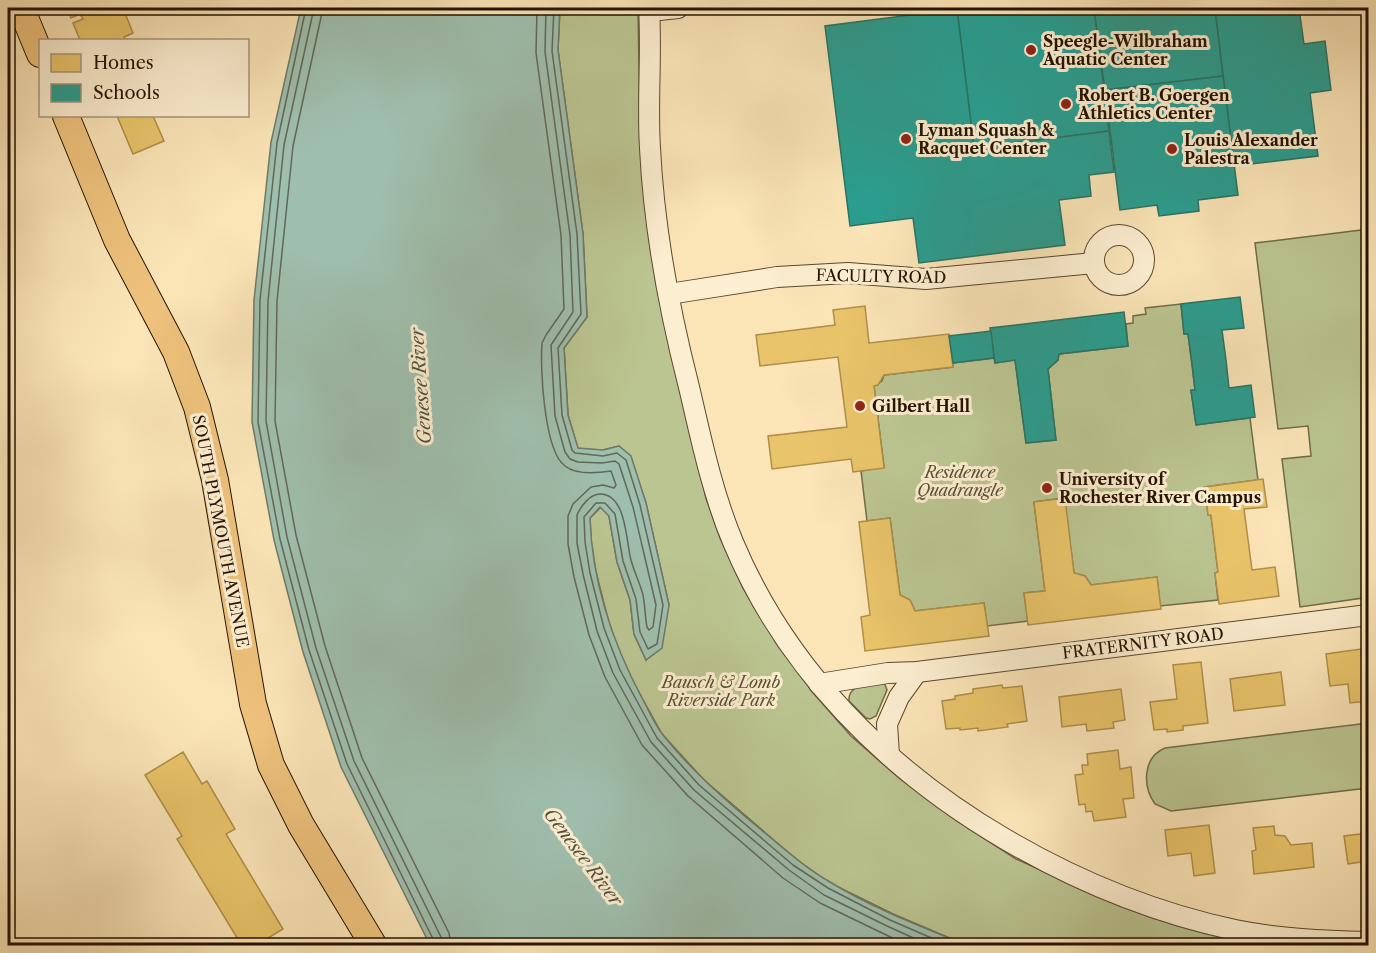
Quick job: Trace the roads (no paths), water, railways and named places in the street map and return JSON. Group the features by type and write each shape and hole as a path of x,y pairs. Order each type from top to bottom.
{"main road":[{"path":"21,8 39,52"},
{"name":"SOUTH PLYMOUTH AVENUE","path":"66,117 120,247 176,352 198,407 215,480 253,704 271,765 301,825 374,945"}],"street":[{"path":"678,8 650,9 650,148 657,224 669,294 702,440 733,542 771,616 819,684 851,719 890,755 977,822 1022,848 1088,881 1203,922 1267,935 1327,942 1368,942"},
{"name":"FACULTY ROAD","path":"669,294 777,277 848,273 926,279 1094,263"},
{"name":"FRATERNITY ROAD","path":"819,684 888,673 917,672 1368,615"},
{"path":"890,755 887,724 899,697 917,672"}],"water":[{"name":"Genesee River","path":"301,8 560,8 558,50 583,234 587,317 564,348 568,415 578,448 603,450 619,446 631,456 646,503 669,605 662,648 646,660 634,634 630,600 617,562 609,516 600,507 590,518 595,566 606,612 622,657 657,727 673,747 718,793 791,855 820,876 862,900 966,945 430,945 341,767 303,652 274,540 252,422 254,300 271,142"}],"place":[{"name":"Speegle-Wilbraham Aquatic Center","path":"1031,50"},
{"name":"Robert B. Goergen Athletics Center","path":"1066,104"},
{"name":"Lyman Squash & Racquet Center","path":"906,139"},
{"name":"Louis Alexander Palestra","path":"1172,149"},
{"name":"Gilbert Hall","path":"860,406"},
{"name":"University of Rochester River Campus","path":"1047,488"}],"park label":[{"name":"Residence Quadrangle","path":"960,481"},
{"name":"Bausch & Lomb Riverside Park","path":"721,691"}]}
